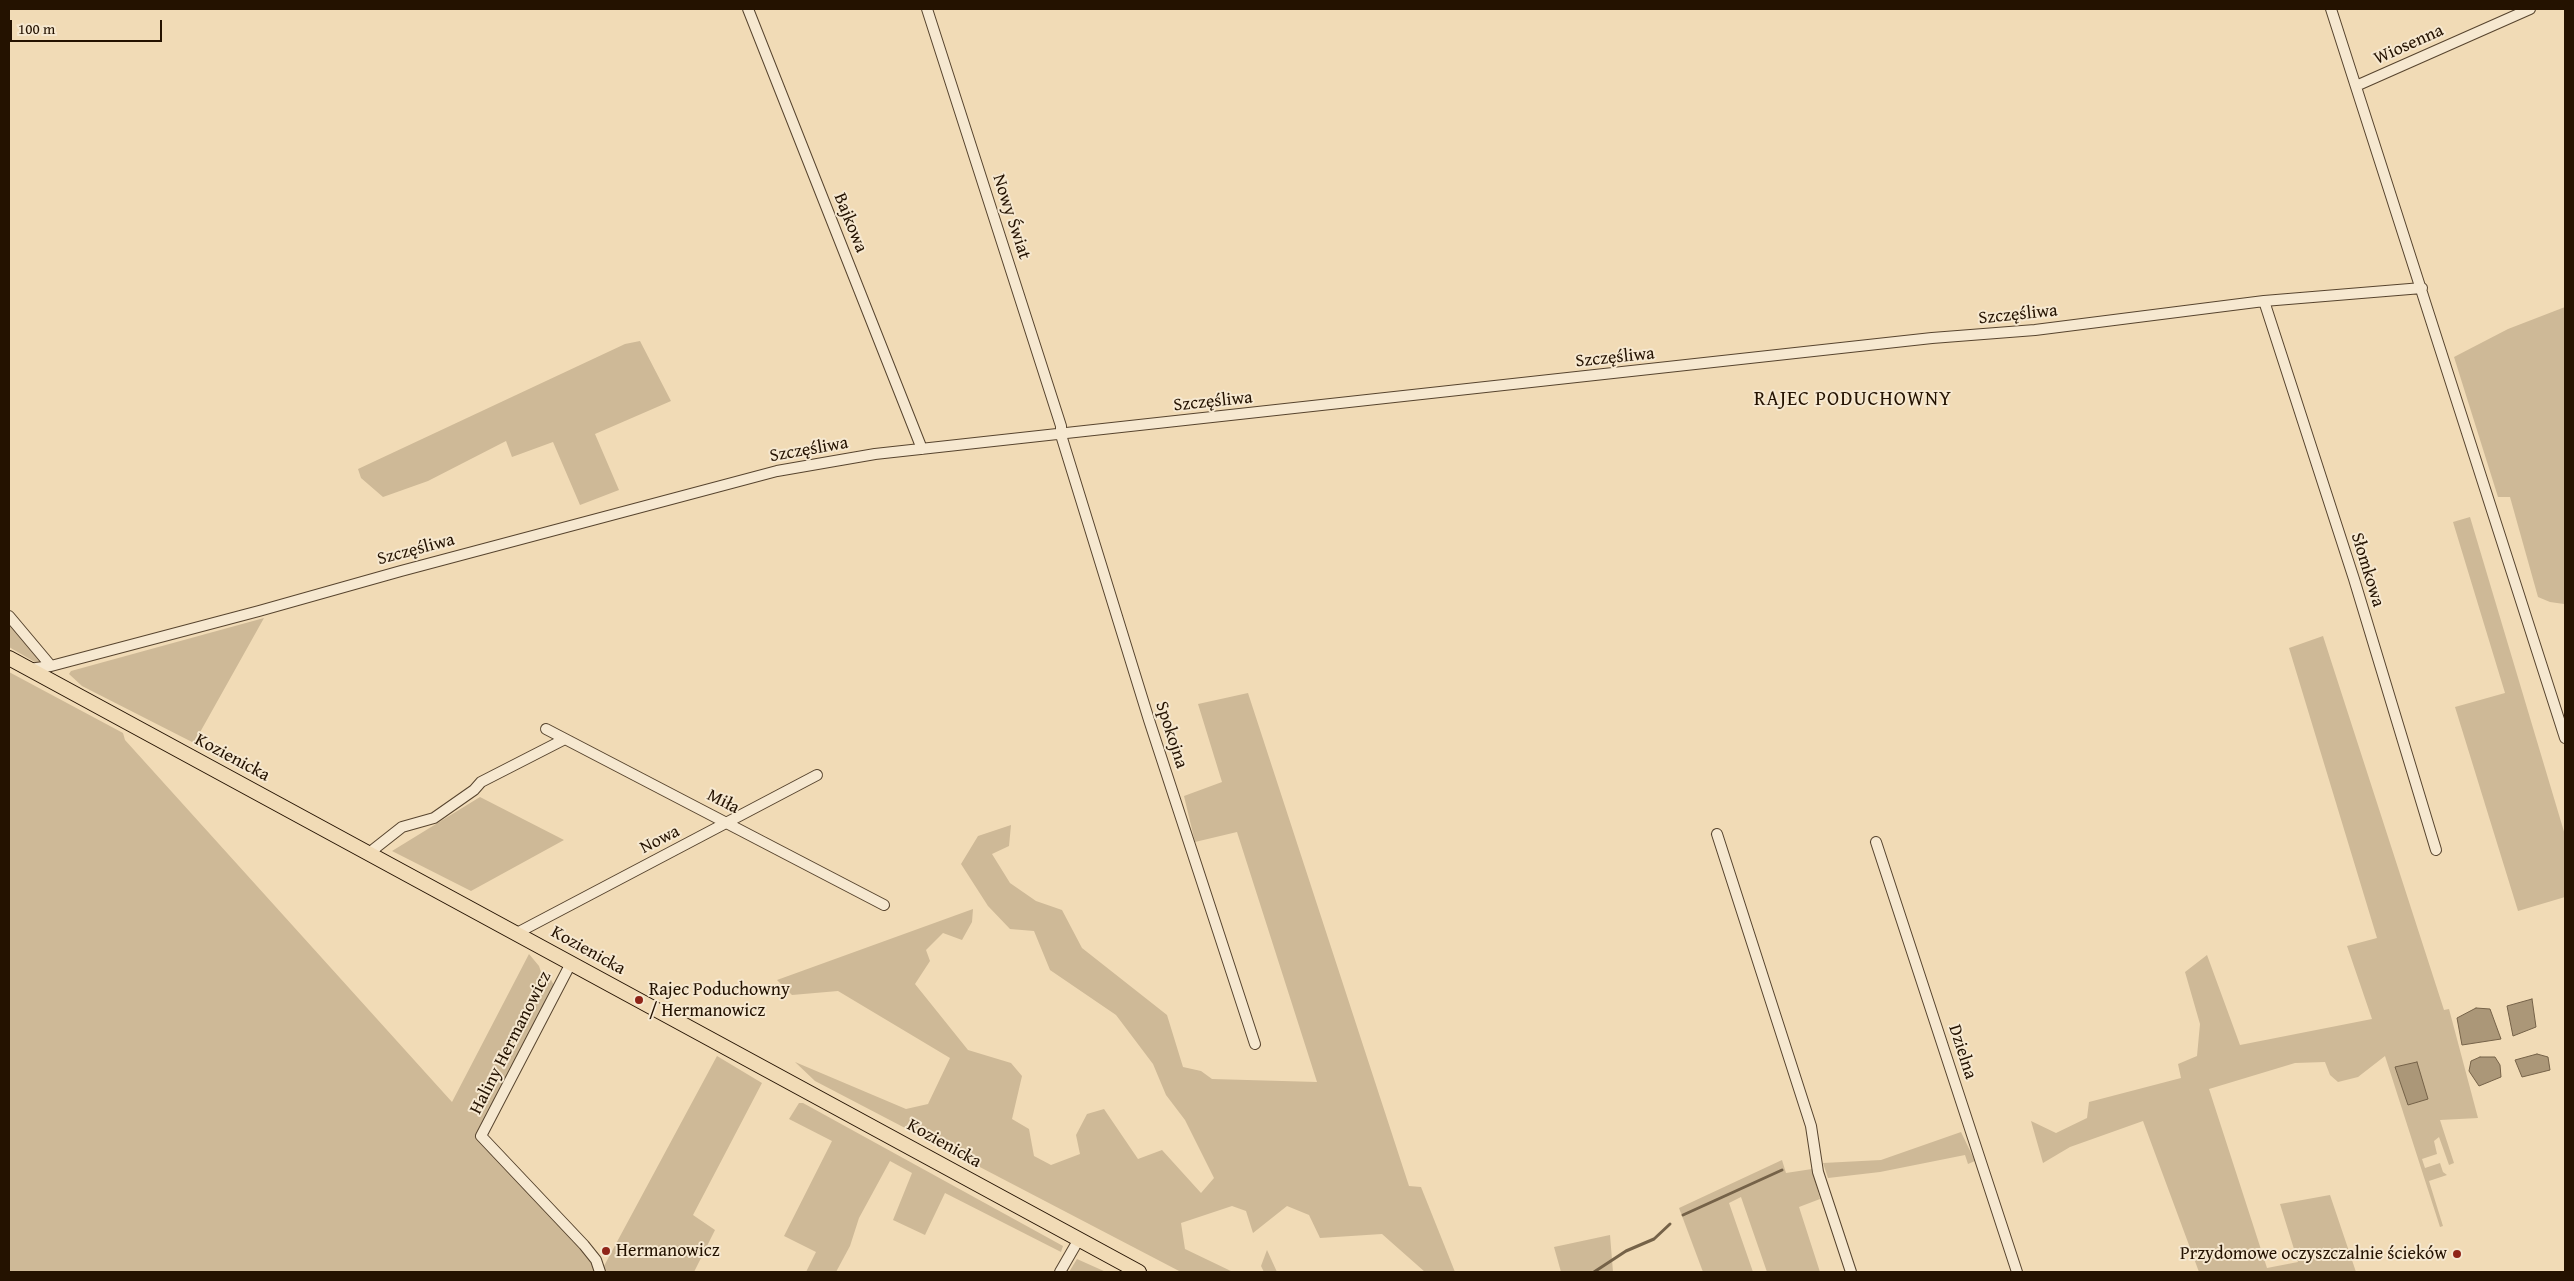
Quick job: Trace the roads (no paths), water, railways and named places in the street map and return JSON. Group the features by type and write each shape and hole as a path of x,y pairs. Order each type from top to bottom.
{"main road":[{"name":"Kozienicka","path":"9,658 1139,1272"}],"street":[{"name":"Bajkowa","path":"748,9 922,449"},
{"name":"Nowy Świat","path":"927,9 1061,426 1061,435"},
{"path":"2331,9 2565,738"},
{"name":"Wiosenna","path":"2356,86 2530,9"},
{"name":"Szczęśliwa","path":"29,669 51,666 777,471 874,454 1932,338 2035,330 2264,301 2422,288"},
{"name":"Słomkowa","path":"2264,301 2342,542 2436,850"},
{"name":"Spokojna","path":"1061,435 1149,720 1255,1044"},
{"path":"9,616 51,666"},
{"name":"Miła","path":"546,729 884,905"},
{"path":"370,853 402,827 434,818 474,790 481,782 565,739"},
{"name":"Nowa","path":"517,933 817,775"},
{"path":"1717,834 1811,1126 1818,1172 1852,1272"},
{"name":"Dzielna","path":"1876,842 2017,1272"},
{"name":"Haliny Hermanowicz","path":"571,963 481,1136 584,1245 596,1260 600,1272"},
{"path":"1060,1272 1079,1239"}],"waterway":[{"path":"1683,1215 1782,1170"},
{"path":"1594,1272 1626,1251 1654,1239 1670,1224"}],"place":[{"name":"Rajec Poduchowny / Hermanowicz","path":"639,1000"},
{"name":"Hermanowicz","path":"606,1251"},
{"name":"Przydomowe oczyszczalnie ścieków","path":"2457,1254"}],"district":[{"name":"RAJEC PODUCHOWNY","path":"1853,400"}]}
